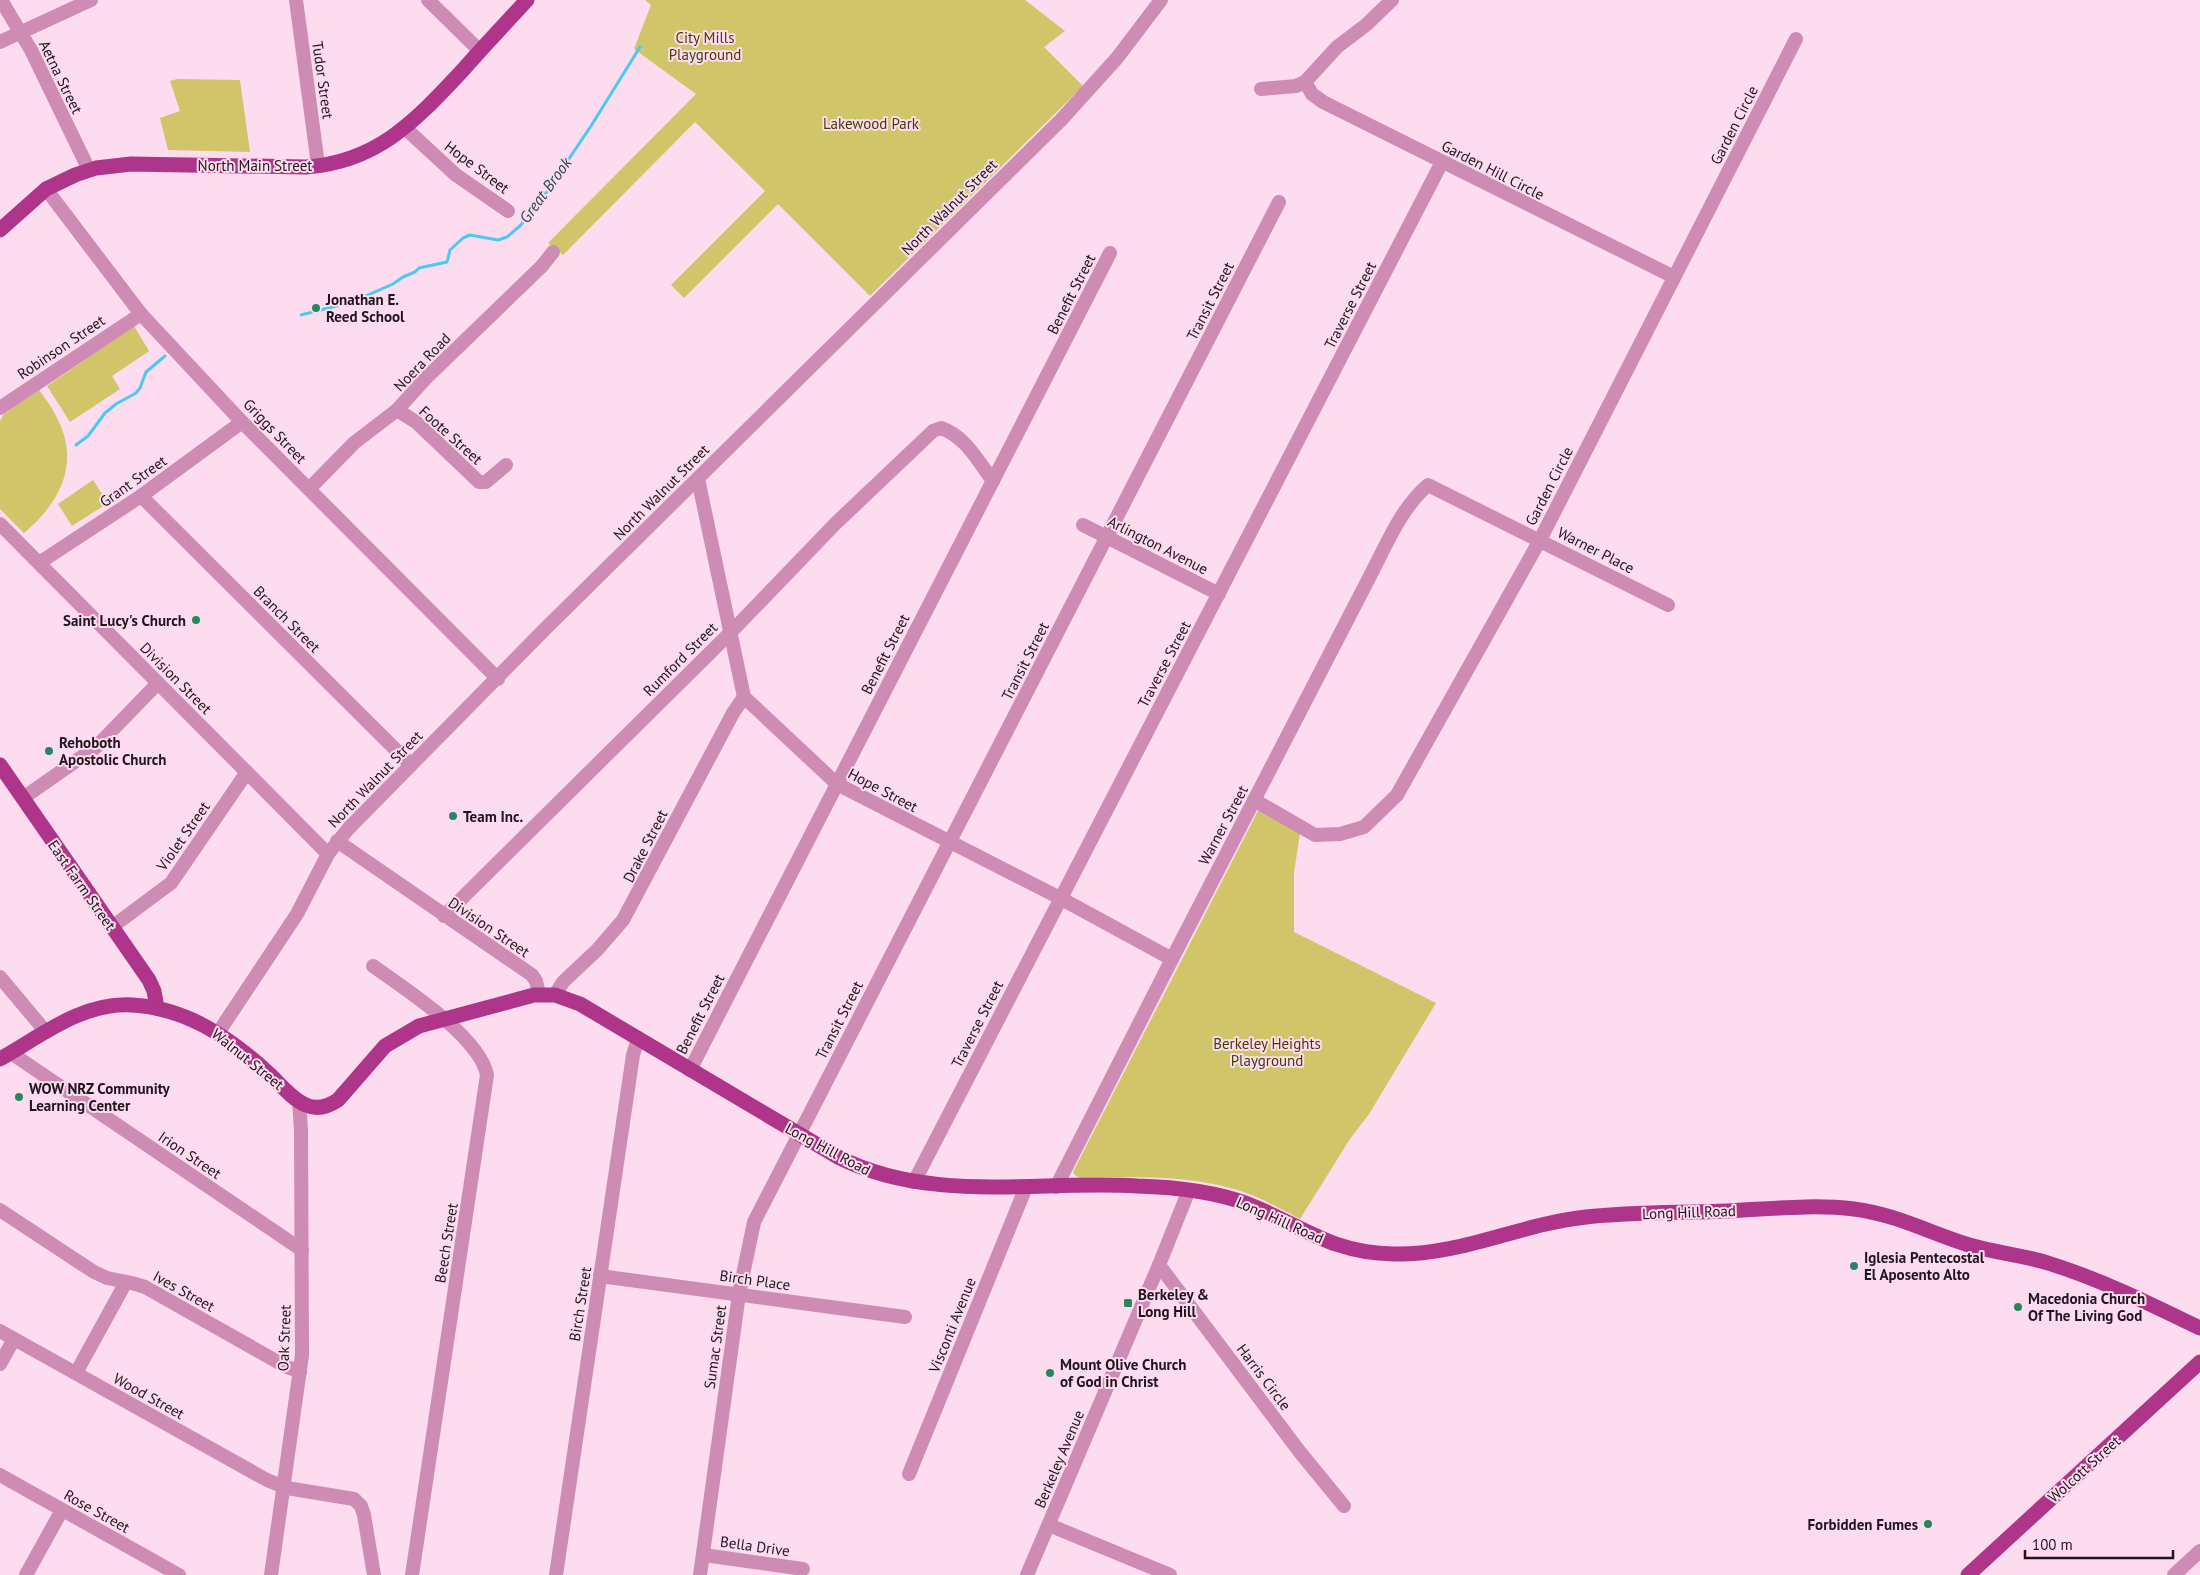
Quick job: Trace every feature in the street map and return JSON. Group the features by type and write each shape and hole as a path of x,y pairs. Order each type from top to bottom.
{"main road":[{"name":"North Main Street","path":"0,230 46,189 64,179 89,170 131,164 301,167 318,165 366,151 405,128 425,110 527,0"},
{"name":"East Farm Street","path":"0,765 149,980 154,991 156,1008"},
{"name":"Long Hill Road","path":"299,1101 312,1107 334,1103 348,1090 385,1046 411,1029 444,1018 539,994 555,995 574,1001 798,1134 866,1170 889,1178 914,1182 1026,1187 1137,1186 1189,1190 1214,1194 1250,1205 1308,1234 1336,1245 1367,1252 1394,1254 1425,1254 1447,1250 1539,1225 1588,1217 1815,1208 1856,1209 1892,1216 1967,1244 2060,1267 2111,1287 2200,1328"},
{"name":"Walnut Street","path":"6,1056 71,1018 97,1008 131,1005 156,1008 189,1018 218,1033 247,1054 299,1101"},
{"name":"Wolcott Street","path":"1968,1575 2200,1362"}],"street":[{"name":"Aetna Street","path":"1,0 21,34 89,170"},
{"path":"0,42 21,34 91,0"},
{"name":"Tudor Street","path":"296,0 318,165"},
{"path":"428,0 480,51"},
{"name":"North Walnut Street","path":"218,1033 297,914 328,854 337,841 545,629 1076,105 1117,58 1161,0"},
{"path":"1261,89 1296,86 1306,82 1337,47 1366,25 1392,0"},
{"name":"Garden Circle","path":"1254,800 1315,835 1340,834 1364,827 1401,788 1540,540 1796,39"},
{"name":"Garden Hill Circle","path":"1306,82 1310,91 1318,99 1674,277"},
{"name":"Hope Street","path":"405,128 456,175 508,211"},
{"name":"Traverse Street","path":"914,1182 1442,162"},
{"name":"Griggs Street","path":"46,189 141,314 242,422 498,679"},
{"name":"Transit Street","path":"798,1134 1279,202"},
{"name":"Noera Road","path":"309,489 359,439 397,410 425,379 542,266 553,252"},
{"name":"Benefit Street","path":"690,1070 1110,253"},
{"name":"Robinson Street","path":"0,408 141,314"},
{"name":"Foote Street","path":"397,410 416,422 482,483 506,465"},
{"name":"Grant Street","path":"39,563 141,496 242,422"},
{"name":"Rumford Street","path":"444,916 731,632 835,524 934,431 941,428 952,432 960,438 993,481"},
{"path":"698,479 744,697"},
{"name":"Warner Place","path":"1428,485 1668,605"},
{"name":"Warner Street","path":"1056,1187 1396,526 1416,496 1428,485"},
{"name":"Branch Street","path":"141,496 410,766"},
{"name":"Division Street","path":"0,524 328,854"},
{"name":"Arlington Avenue","path":"1083,525 1219,594"},
{"path":"22,798 96,747 158,683"},
{"name":"Hope Street","path":"744,697 836,784 1060,898 1172,959"},
{"name":"Drake Street","path":"555,995 564,982 597,950 623,920 744,697"},
{"name":"Violet Street","path":"112,927 171,883 247,772"},
{"name":"Division Street","path":"337,841 532,975 536,981 539,994"},
{"name":"Beech Street","path":"373,966 444,1018 481,1061 486,1071 487,1081 412,1575"},
{"path":"0,977 46,1032"},
{"name":"Birch Street","path":"556,1575 633,1055 638,1039"},
{"name":"Irion Street","path":"6,1056 302,1250"},
{"name":"Oak Street","path":"271,1575 300,1372 302,1250 299,1101"},
{"name":"Sumac Street","path":"700,1575 739,1294 754,1222 798,1134"},
{"name":"Visconti Avenue","path":"908,1474 1026,1187"},
{"name":"Berkeley Avenue","path":"1027,1575 1189,1190"},
{"name":"Ives Street","path":"0,1210 94,1272 107,1278 145,1287 300,1372"},
{"name":"Harris Circle","path":"1159,1265 1294,1444 1344,1506"},
{"name":"Birch Place","path":"600,1276 905,1316"},
{"path":"76,1373 126,1282"},
{"name":"Wood Street","path":"0,1330 267,1480 284,1487 348,1496 359,1502 364,1514 374,1575"},
{"path":"0,1364 14,1338"},
{"name":"Rose Street","path":"0,1475 179,1575"},
{"path":"26,1575 62,1510"},
{"path":"1048,1525 1170,1575"},
{"path":"2174,1575 2200,1552"},
{"name":"Bella Drive","path":"704,1555 803,1568"}],"green space":[{"name":"Lakewood Park","path":"645,0 1025,0 1065,31 1044,47 1083,86 870,296 778,204 684,298 671,285 765,191 695,122 563,255 548,243 696,94 634,49 651,5"},
{"path":"177,79 240,80 250,152 168,150 160,118 180,111 170,81"},
{"path":"134,326 149,351 112,376 120,389 70,422 47,386"},
{"path":"39,390 56,416 63,433 67,449 67,465 57,494 37,521 24,533 0,509 0,421 4,414"},
{"path":"93,480 108,503 72,526 58,504"},
{"name":"Berkeley Heights Playground","path":"1261,805 1301,826 1294,873 1294,932 1436,1003 1369,1114 1350,1139 1300,1219 1252,1195 1232,1188 1168,1178 1080,1178 1073,1172"}],"waterway":[{"name":"Great Brook","path":"301,315 352,302 393,284 419,268 447,262 450,250 463,238 470,235 498,240 507,237 521,225 546,193 591,126 640,47"},
{"name":"Great Brook","path":"76,445 88,436 105,413 116,404 136,393 146,372 165,356"}],"place":[{"name":"Jonathan E. Reed School","path":"316,308"},
{"name":"Saint Lucy's Church","path":"196,620"},
{"name":"Rehoboth Apostolic Church","path":"49,751"},
{"name":"Team Inc.","path":"453,816"},
{"name":"WOW NRZ Community Learning Center","path":"19,1097"},
{"name":"Iglesia Pentecostal El Aposento Alto","path":"1854,1266"},
{"name":"Berkeley & Long Hill","path":"1128,1303"},
{"name":"Macedonia Church Of The Living God","path":"2018,1307"},
{"name":"Mount Olive Church of God in Christ","path":"1050,1373"},
{"name":"Forbidden Fumes","path":"1928,1524"}],"park label":[{"name":"City Mills Playground","path":"705,46"}]}
